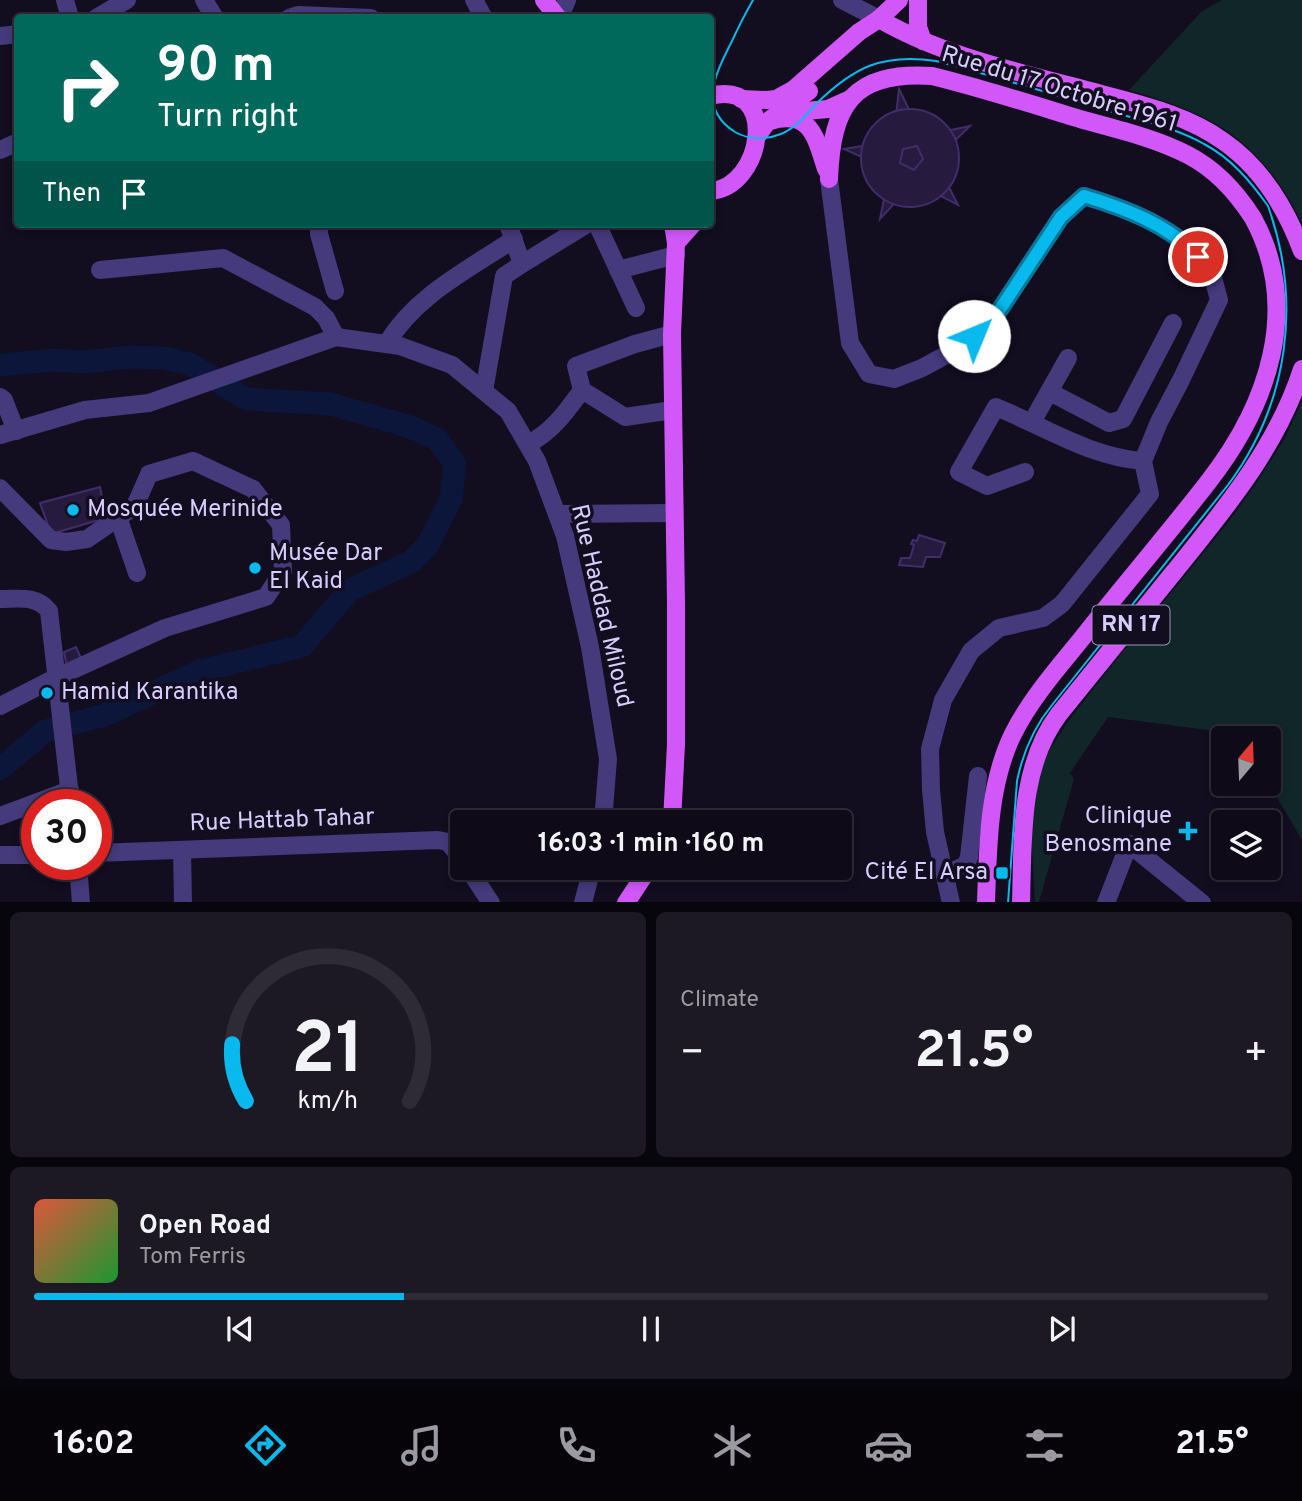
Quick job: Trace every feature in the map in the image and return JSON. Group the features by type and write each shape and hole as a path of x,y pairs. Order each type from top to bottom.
{"main road":[{"path":"544,0 555,14"},
{"path":"714,94 767,100 785,95 900,0"},
{"path":"918,0 918,27 923,41"},
{"path":"717,190 733,182 745,167 769,123 866,39 879,19"},
{"name":"Rue du 17 Octobre 1961","path":"879,19 952,52 1154,108 1202,127 1233,149 1264,180 1284,210 1302,251"},
{"name":"Rue du 17 Octobre 1961","path":"769,123 828,109 849,99 868,85 882,80 905,75 932,76 1168,146 1208,167 1240,198 1261,230 1276,270 1280,289 1279,330 1261,396 1239,437 1210,480 1045,684 1011,737 998,777 993,804 986,902"},
{"path":"741,99 769,123"},
{"path":"829,179 835,125 849,99"},
{"path":"769,123 787,117 812,129 829,179"},
{"path":"673,228 676,249 672,334 676,732 673,810"},
{"path":"676,249 690,228"},
{"name":"RN 17","path":"1021,902 1027,798 1030,775 1041,741 1059,714 1241,487 1273,438 1302,369"},
{"path":"626,902 641,880"}],"street":[{"path":"103,14 127,0"},
{"path":"842,0 879,19"},
{"path":"293,11 326,14"},
{"path":"829,179 850,344 869,374 894,379 922,368 957,349 991,323 1061,217 1084,196 1117,206 1186,243 1210,270 1219,300 1159,422 1143,461 1150,494 1062,604 1043,618 999,628 971,651 943,700 930,749 935,832 951,902"},
{"path":"319,228 335,291"},
{"path":"484,391 504,276 581,228"},
{"path":"588,228 618,270 636,308"},
{"path":"387,343 402,322 432,292 511,232 522,264"},
{"path":"618,270 676,249"},
{"path":"100,270 223,258 315,307 326,318 336,337"},
{"path":"1050,392 1109,423 1123,419 1173,324"},
{"path":"672,334 635,344 576,366 582,390 625,417 673,411"},
{"name":"Rue Haddad Miloud","path":"8,433 85,410 149,402 336,337 387,343 452,365 508,411 537,461 565,536 590,647 608,760 604,810"},
{"path":"1032,422 1068,358"},
{"path":"528,444 542,437 557,422 582,390"},
{"path":"0,397 4,400 8,433"},
{"path":"1025,472 987,486 959,472 996,407 1078,446 1119,459 1143,461"},
{"path":"0,488 51,540 66,542 87,539 135,506 149,474 193,461 253,489 281,525 283,571 266,597 165,628 57,684 3,700"},
{"path":"557,514 674,513"},
{"path":"118,517 137,573"},
{"path":"0,599 34,599 43,603 49,611 70,789"},
{"path":"945,875 966,865 969,857 978,776"},
{"path":"0,816 21,808"},
{"name":"Rue Hattab Tahar","path":"112,852 438,839 450,844"},
{"path":"1107,902 1129,844 1202,902"},
{"path":"182,850 183,902"},
{"path":"0,855 21,855"},
{"path":"79,880 80,902"},
{"path":"476,880 491,902"},
{"path":"583,902 589,880"}],"green space":[{"path":"1222,0 1302,0 1302,224 1274,177 1236,138 1196,114 1129,90 1202,11"},
{"path":"1302,400 1302,840 1276,796 1281,796 1281,726 1211,726 1211,730 1108,717 1070,773 1074,779 1039,902 1035,902 1031,832 1041,764 1066,724 1255,485 1285,438"}],"building":[{"path":"899,89 922,136 970,126 935,160 958,205 914,182 880,219 890,170 844,149 893,141"},
{"path":"910,109 929,113 945,123 955,139 959,158 955,177 945,193 929,203 910,207 891,203 875,193 865,177 861,158 865,139 875,123 891,113"},
{"path":"917,146 923,159 914,170 900,163 903,149"},
{"name":"Mosquée Merinide","path":"100,487 106,518 51,534 40,503"},
{"path":"919,535 945,543 940,557 926,557 923,567 899,565 901,558 910,558 914,545 911,544 913,540 917,541"},
{"path":"76,647 83,663 67,667 64,652"}],"waterway":[{"path":"0,365 52,360 85,362 129,357 164,358 190,364 246,399 330,404 408,426 437,439 455,464 451,499 428,545 411,562 350,590 302,646 200,671 105,715 45,731 0,769"}],"tram line":[{"path":"714,86 720,66 753,0"},
{"path":"714,105 723,123 740,135 752,138 775,136 796,125 844,80 870,65 900,59 936,61 1179,132 1204,144 1232,163 1268,206 1279,242 1285,278 1286,314 1284,350 1265,420 1249,453 1228,485 1052,705 1034,732 1022,760 1017,781 1008,902"}],"place":[{"name":"Mosquée Merinide","path":"73,510"},
{"name":"Musée Dar El Kaid","path":"255,568"},
{"name":"Hamid Karantika","path":"47,693"},
{"name":"Clinique Benosmane","path":"1188,831"},
{"name":"Cité El Arsa","path":"1002,873"}],"route":[{"path":"974,336 991,323 1061,217 1084,196 1117,206 1154,224 1186,243 1198,257"}]}
